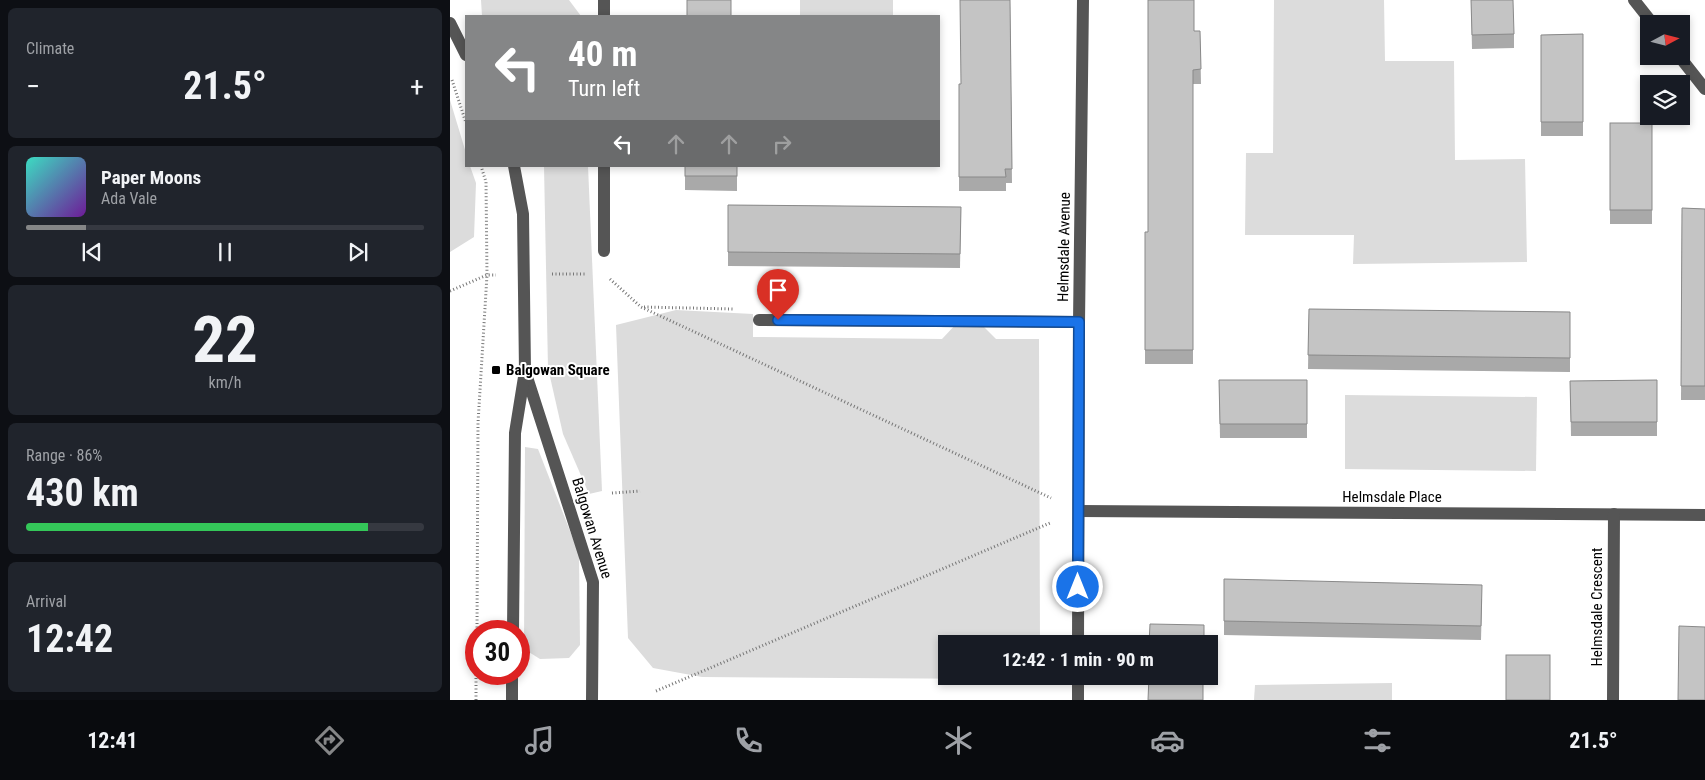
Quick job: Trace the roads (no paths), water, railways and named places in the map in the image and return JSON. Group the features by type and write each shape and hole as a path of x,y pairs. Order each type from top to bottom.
{"street":[{"path":"604,0 604,15"},
{"name":"Helmsdale Avenue","path":"1078,635 1083,0"},
{"path":"1634,0 1646,15"},
{"path":"450,24 465,53"},
{"path":"1686,65 1705,89"},
{"name":"Balgowan Avenue","path":"513,620 515,433 525,371 522,274 523,214 514,167"},
{"path":"604,167 604,251"},
{"path":"759,320 1079,322"},
{"name":"Balgowan Avenue","path":"525,371 593,582 592,700"},
{"name":"Helmsdale Place","path":"1079,511 1705,515"},
{"name":"Helmsdale Crescent","path":"1614,514 1614,700"},
{"path":"512,685 512,700"},
{"path":"1078,685 1078,700"}],"place":[{"name":"Balgowan Square","path":"496,370"}]}
